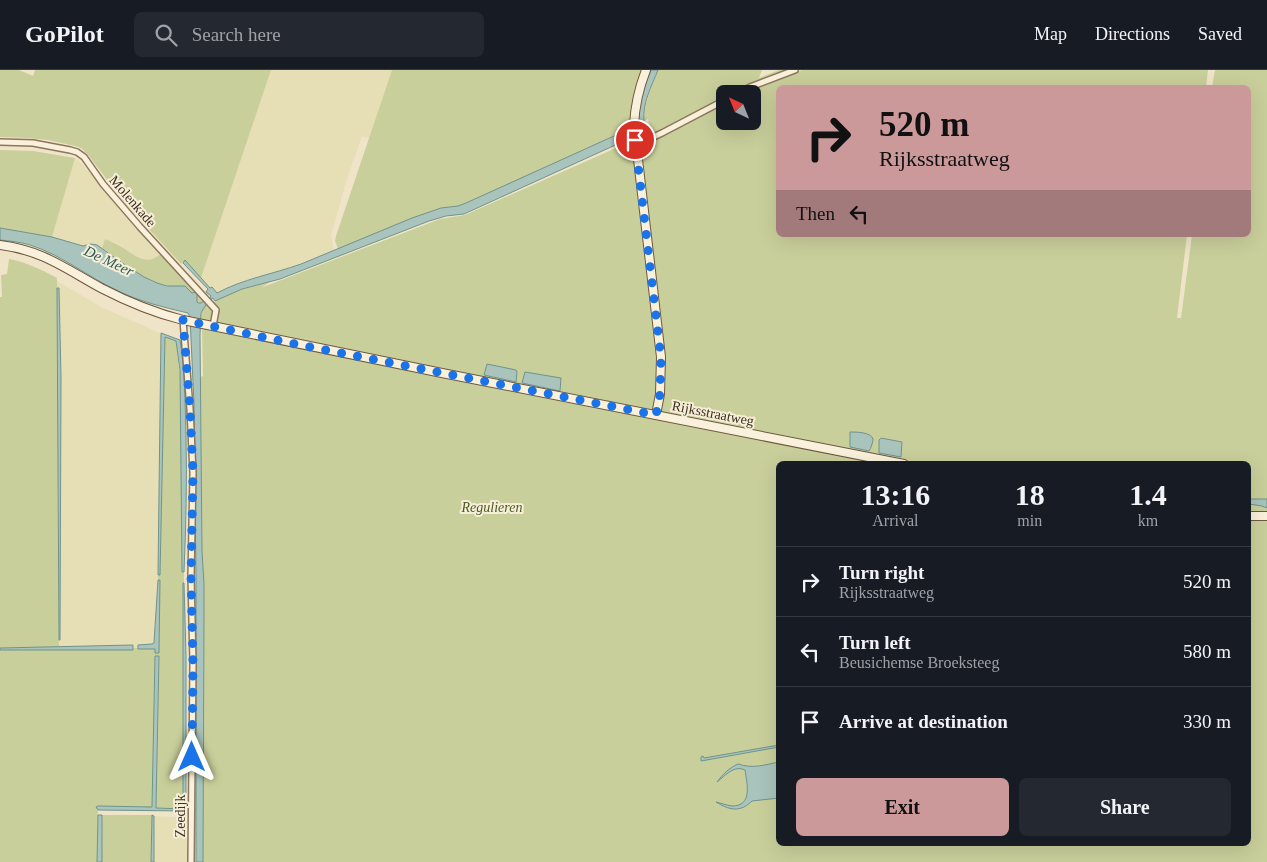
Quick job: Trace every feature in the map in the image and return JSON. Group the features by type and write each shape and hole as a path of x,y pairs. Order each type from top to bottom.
{"main road":[{"path":"646,70 635,107 634,125 661,358 660,394 656,415"},
{"name":"Rijksstraatweg","path":"0,245 33,252 52,260 135,305 186,321 889,461"},
{"path":"1251,516 1267,516"}],"street":[{"path":"753,85 795,70"},
{"path":"635,142 662,133 716,105"},
{"name":"Molenkade","path":"0,142 33,143 70,150 84,157 103,184 140,227 216,310 213,326"},
{"name":"Zeedijk","path":"186,321 193,473 191,862"}],"shaded area":[{"path":"271,70 392,70 369,138 362,136 346,182 331,236 334,250 283,270 243,281 217,293 213,287 210,288 201,278"},
{"path":"75,158 161,254 157,258 141,260 118,244 105,239 102,248 91,244 83,246 52,237"},
{"path":"57,281 101,307 162,334 158,575 154,643 138,645 138,648 133,648 132,645 59,647 61,378 59,288 57,288"},
{"path":"154,816 187,818 188,862 154,862"}],"green space":[{"path":"0,70 19,70 33,76 35,70 271,70 201,278 185,260 181,264 124,202 81,148 48,140 0,137"},
{"path":"392,70 643,70 632,106 629,129 487,195 462,205 418,216 338,249 335,241 336,236"},
{"path":"658,70 762,70 759,78 779,70 795,70 759,85 716,85 716,103 652,134 648,119 644,121 649,95"},
{"name":"Regulieren","path":"802,70 1208,70 1206,85 776,85 776,237 1187,237 1177,318 1181,318 1192,237 1251,237 1251,85 1212,85 1215,70 1267,70 1267,862 203,862 204,584 200,377 203,376 202,311 207,303 209,306 215,303 215,301 242,289 270,282 262,287 440,219 465,215 616,148 631,150 716,108 716,130 761,130 761,87"},
{"path":"0,150 33,151 75,158 52,237 0,228"},
{"path":"105,239 145,260 150,260 161,254 193,290 205,300 201,304 198,303 195,292 192,293 157,283 144,277 102,248"},
{"path":"9,259 28,264 57,278 59,647 0,648 0,297 2,297 1,275 7,274"},
{"path":"165,337 176,341 181,386 182,572 184,572 184,809 156,808 159,656 156,656 152,808 98,806 97,862 0,862 0,650 132,650 133,648 138,648 155,649 159,652 160,581 158,580 158,575 160,575"},
{"path":"102,815 152,815 151,862 102,862"}],"water":[{"path":"651,70 658,70 644,108 644,123 647,137 639,141 637,136 622,142 464,214 446,216 429,221 280,279 242,289 215,301 213,298 209,299 211,296 206,292 208,289 183,263 185,260 210,288 212,287 217,293 248,280 301,264 412,218 441,208 466,203 636,126 641,95"},
{"name":"De Meer","path":"0,228 52,237 83,246 97,245 144,277 167,286 185,286 192,293 195,292 197,294 198,303 205,300 207,303 201,313 200,335 204,584 203,862 196,862 196,578 194,404 190,317 188,313 144,301 118,291 42,249 22,243 0,240"},
{"path":"57,288 59,288 61,378 60,640 59,640"},
{"path":"161,333 180,340 185,399 186,504 184,572 182,572 180,370 176,341 165,337 160,575 158,575"},
{"path":"487,364 516,370 516,382 484,375"},
{"path":"525,372 561,378 560,391 522,383"},
{"path":"850,432 863,433 872,437 873,442 869,451 850,447"},
{"path":"881,438 902,442 901,457 879,453 879,440"},
{"path":"1251,499 1267,499 1267,508 1251,504"},
{"path":"158,580 160,580 159,653 155,653 155,649 138,649 138,645 154,643"},
{"path":"183,583 186,655 186,811 98,810 96,807 98,806 152,807 155,656 159,656 156,808 184,809"},
{"path":"133,645 133,650 0,650 0,648"},
{"path":"776,746 776,748 701,761 701,757 703,756 704,758"},
{"path":"776,763 776,798 752,801 739,809 725,807 716,802 732,806 739,805 746,798 745,770 734,770 717,782 732,767 738,764 763,765"},
{"path":"98,815 102,815 102,862 97,862"},
{"path":"152,815 154,816 154,862 151,862"}],"route":[{"path":"192,757 193,664 191,577 193,473 187,356 183,320 656,415 662,376 661,358 635,140"}]}
